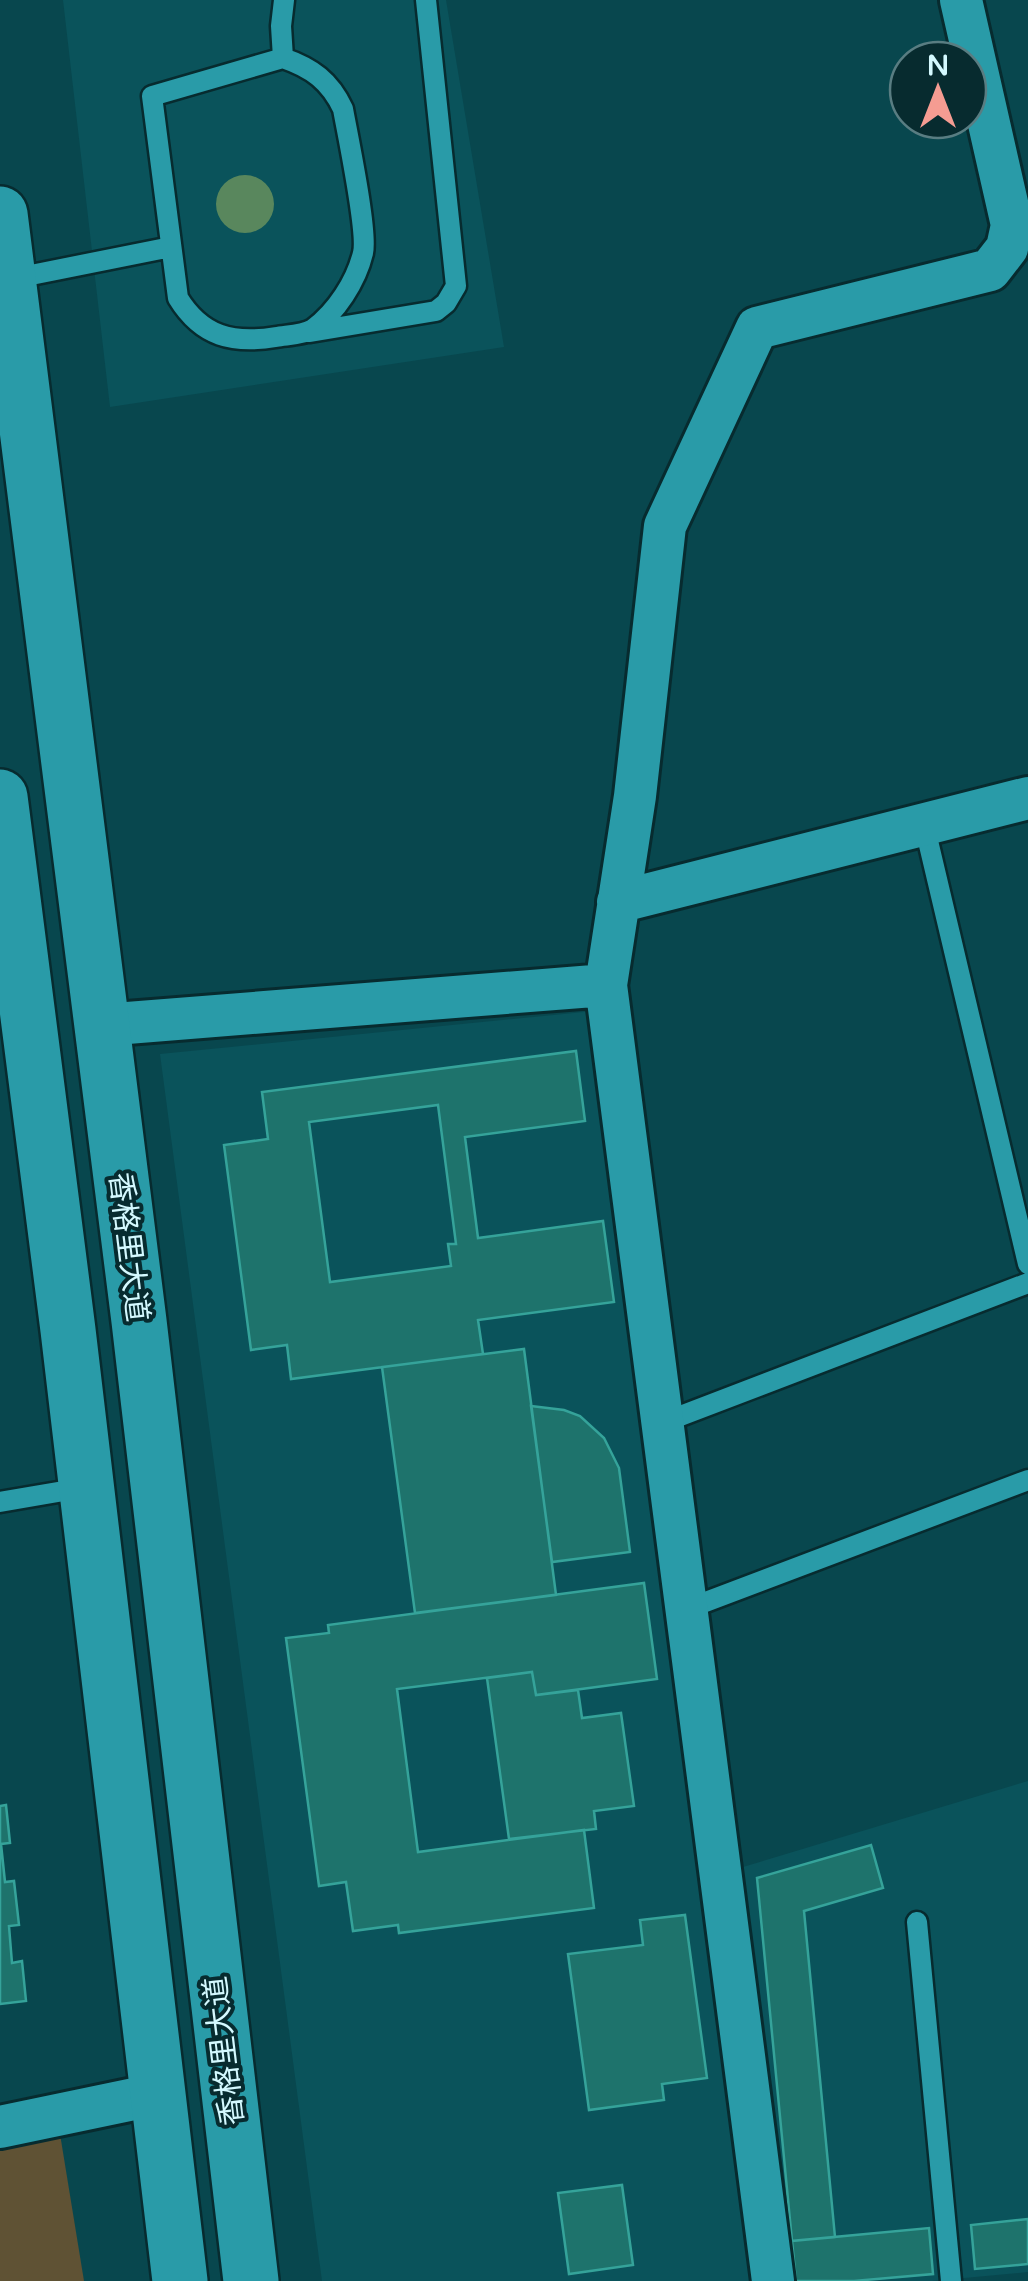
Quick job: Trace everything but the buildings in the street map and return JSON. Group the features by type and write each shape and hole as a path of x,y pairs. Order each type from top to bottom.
{"main road":[{"name":"香格里大道","path":"0,214 102,1025 252,2281"},
{"path":"0,797 11,969 87,1487 180,2281"}],"street":[{"path":"773,2281 606,985 635,796 664,526 757,328 990,270 1017,255 962,0"},
{"path":"618,902 1028,798"},
{"path":"102,1025 606,985"},
{"path":"0,2127 158,2094"}],"lane":[{"path":"283,58 284,0"},
{"path":"309,332 348,290 364,249 344,109 337,95 316,73 283,58 152,96 178,298 196,323 209,332 237,341 309,332 436,311 446,304 456,286 426,0"},
{"path":"8,280 171,247"},
{"path":"924,824 1026,1251"},
{"path":"662,1423 1028,1283"},
{"path":"687,1609 1028,1480"},
{"path":"0,1502 87,1487"},
{"path":"917,1922 950,2281"}],"shaded area":[{"path":"63,0 446,0 504,347 110,407"},
{"path":"245,175 266,183 274,204 266,225 245,233 224,225 216,204 224,183"},
{"path":"594,1011 758,2281 322,2281 160,1054"},
{"path":"1028,1781 1028,2272 932,2281 793,2281 743,1867"},
{"path":"60,2134 84,2281 0,2281 0,2147"}]}
